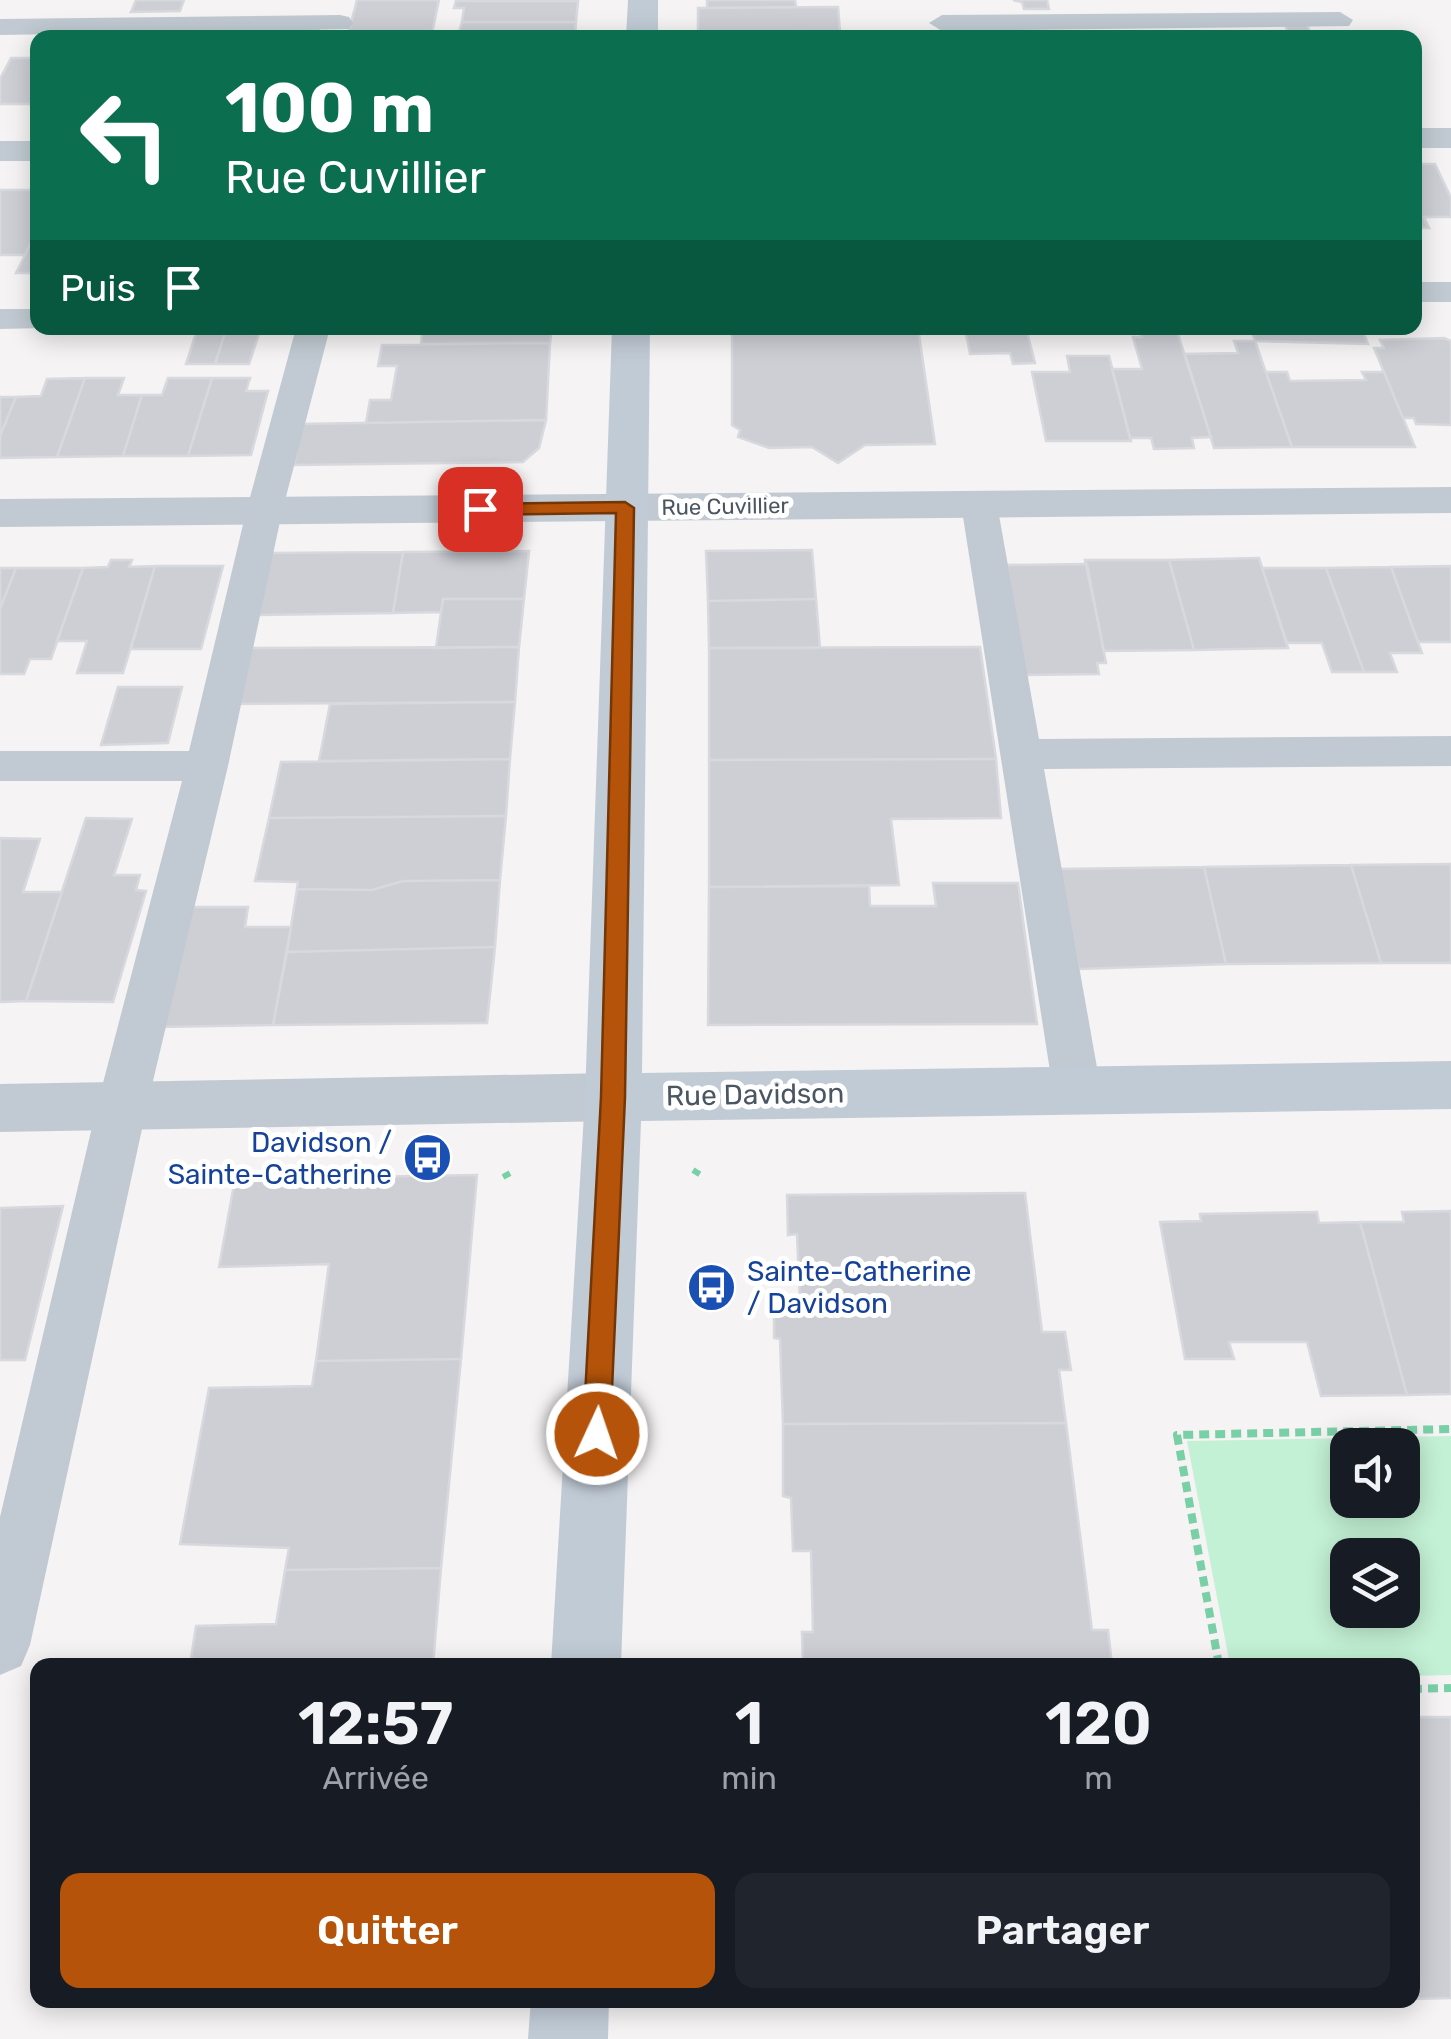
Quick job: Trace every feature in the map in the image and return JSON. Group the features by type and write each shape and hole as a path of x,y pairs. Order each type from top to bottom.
{"street":[{"path":"642,30 643,0"},
{"path":"1422,138 1451,138"},
{"path":"0,151 30,151"},
{"path":"586,1658 613,1097 631,335"},
{"name":"Rue Cuvillier","path":"0,513 1451,500"},
{"name":"Rue Davidson","path":"0,1108 1451,1085"},
{"path":"568,2039 570,2008"}],"lane":[{"path":"0,27 341,20"},
{"path":"941,20 1340,20"},
{"path":"1422,292 1451,292"},
{"path":"0,319 30,319"},
{"path":"4,1613 264,512 311,335"},
{"path":"979,504 1077,1090"},
{"path":"1021,754 1451,751"},
{"path":"0,766 207,766"}],"path":[{"path":"694,1170 704,1177"},
{"path":"502,1178 512,1172"},
{"path":"1218,1658 1177,1435 1451,1429"},
{"path":"1420,1689 1451,1688"}],"green space":[{"path":"1451,1436 1451,1675 1420,1676 1420,1658 1229,1658 1187,1441 1330,1438 1330,1518 1420,1518 1420,1437"}],"building":[{"path":"136,0 184,0 180,11 131,12"},
{"path":"357,0 439,0 433,30 349,30"},
{"path":"707,0 795,0 796,7 707,8"},
{"path":"1013,0 1047,0 1049,9 1024,9 1022,2"},
{"path":"456,1 578,1 576,22 462,22 464,8 454,8"},
{"path":"838,7 840,30 698,30 698,8"},
{"path":"462,22 576,22 576,30 460,30"},
{"path":"1285,25 1307,25 1309,30 1287,30"},
{"path":"273,28 319,28 319,30"},
{"path":"11,58 30,58 30,104 0,104 0,79"},
{"path":"1422,164 1435,164 1451,198 1451,217 1424,217 1429,228 1422,228"},
{"path":"0,190 30,190 30,244 25,255 0,255"},
{"path":"30,244 30,273 16,273"},
{"path":"195,335 224,335 215,364 186,364"},
{"path":"224,335 259,335 249,364 215,364"},
{"path":"422,335 551,335 550,343 421,344"},
{"path":"732,335 919,335 935,444 865,445 838,463 812,447 769,448 738,437 740,430 732,425"},
{"path":"966,335 1028,335 1035,363 1013,364 1010,353 970,354"},
{"path":"1178,335 1211,437 1192,438 1194,448 1154,449 1151,438 1130,438 1112,369 1142,369 1133,337"},
{"path":"1253,335 1365,335 1368,344 1255,341"},
{"path":"1380,340 1451,341 1451,425 1416,424 1414,418 1403,418 1374,348 1384,348"},
{"path":"1234,341 1255,341 1292,447 1214,448 1185,354 1238,353"},
{"path":"550,343 546,420 366,423 370,400 391,400 397,366 378,366 382,345"},
{"path":"1067,356 1109,356 1131,441 1046,441 1032,372 1070,372"},
{"path":"1266,372 1287,372 1290,381 1366,380 1362,372 1384,372 1415,447 1292,447"},
{"path":"85,378 124,378 118,395 142,395 123,456 57,457"},
{"path":"85,378 57,457 0,458 0,436 16,397 41,396 47,379"},
{"path":"168,378 212,378 188,456 123,456 142,395 162,395"},
{"path":"212,378 250,378 246,391 268,391 251,455 188,456"},
{"path":"0,397 16,397 0,436"},
{"path":"546,420 539,448 523,462 294,465 302,424"},
{"path":"812,550 816,599 708,601 706,551"},
{"path":"529,551 524,599 443,599 441,612 393,613 403,552"},
{"path":"403,552 393,613 258,615 270,553"},
{"path":"1259,558 1288,648 1194,650 1169,560"},
{"path":"111,560 132,560 129,567 155,566 123,673 77,673 87,641 57,641 83,568 108,567"},
{"path":"1085,560 1169,560 1194,650 1104,651"},
{"path":"1087,564 1106,663 1097,663 1099,674 1024,675 1007,565"},
{"path":"155,566 223,566 201,649 131,649"},
{"path":"1451,566 1451,642 1418,642 1391,567"},
{"path":"1391,567 1422,653 1390,653 1397,672 1364,672 1326,568"},
{"path":"0,568 16,568 0,609"},
{"path":"16,568 83,568 51,659 30,659 24,674 0,674 0,609"},
{"path":"1262,568 1326,568 1364,672 1332,672 1322,643 1287,643"},
{"path":"443,599 524,599 519,647 436,648"},
{"path":"816,599 820,648 709,648 708,601"},
{"path":"519,647 515,702 233,704 247,648"},
{"path":"980,647 996,759 709,760 709,648"},
{"path":"118,687 182,687 168,743 101,745"},
{"path":"515,702 510,759 319,761 330,704"},
{"path":"510,759 506,816 269,818 281,762"},
{"path":"996,759 1001,818 891,819 899,885 709,887 709,760"},
{"path":"506,816 500,880 403,881 372,890 297,889 298,882 255,881 269,818"},
{"path":"86,818 132,819 114,875 140,875 136,890 146,891 113,1002 26,1001"},
{"path":"0,838 40,839 23,892 62,892 26,1001 0,1002"},
{"path":"1451,864 1451,963 1381,963 1351,865"},
{"path":"1351,865 1381,963 1226,964 1204,867"},
{"path":"1204,867 1226,964 1079,969 1059,869"},
{"path":"500,880 495,947 287,952 297,889 372,890 403,881"},
{"path":"933,883 1018,883 1037,1024 708,1025 709,887 869,886 870,906 936,906"},
{"path":"191,907 248,907 245,927 291,927 273,1025 161,1027"},
{"path":"495,947 487,1023 273,1025 287,952"},
{"path":"477,1175 461,1359 316,1361 329,1264 219,1267 235,1179"},
{"path":"1025,1193 1042,1332 1065,1332 1071,1370 1059,1370 1066,1423 783,1424 780,1339 774,1338 774,1302 800,1302 797,1234 788,1235 787,1195"},
{"path":"63,1206 25,1360 0,1360 0,1208"},
{"path":"1451,1211 1451,1394 1407,1395 1360,1222 1404,1222 1402,1212"},
{"path":"1317,1212 1319,1223 1360,1222 1407,1395 1321,1396 1307,1342 1229,1342 1234,1359 1185,1359 1160,1222 1201,1221 1200,1214"},
{"path":"461,1359 441,1568 285,1570 289,1548 180,1544 209,1388 312,1386 316,1361"},
{"path":"1066,1423 1092,1630 1108,1630 1111,1658 803,1658 802,1632 813,1632 811,1551 793,1551 791,1498 783,1496 783,1424"},
{"path":"441,1568 434,1658 191,1658 196,1626 276,1624 285,1570"},
{"path":"1420,1717 1451,1717 1451,1998 1420,1999"}],"place":[{"name":"Davidson / Sainte-Catherine","path":"427,1158"},
{"name":"Sainte-Catherine / Davidson","path":"712,1287"}],"route":[{"path":"480,509 625,508 613,1097 597,1434"}]}
